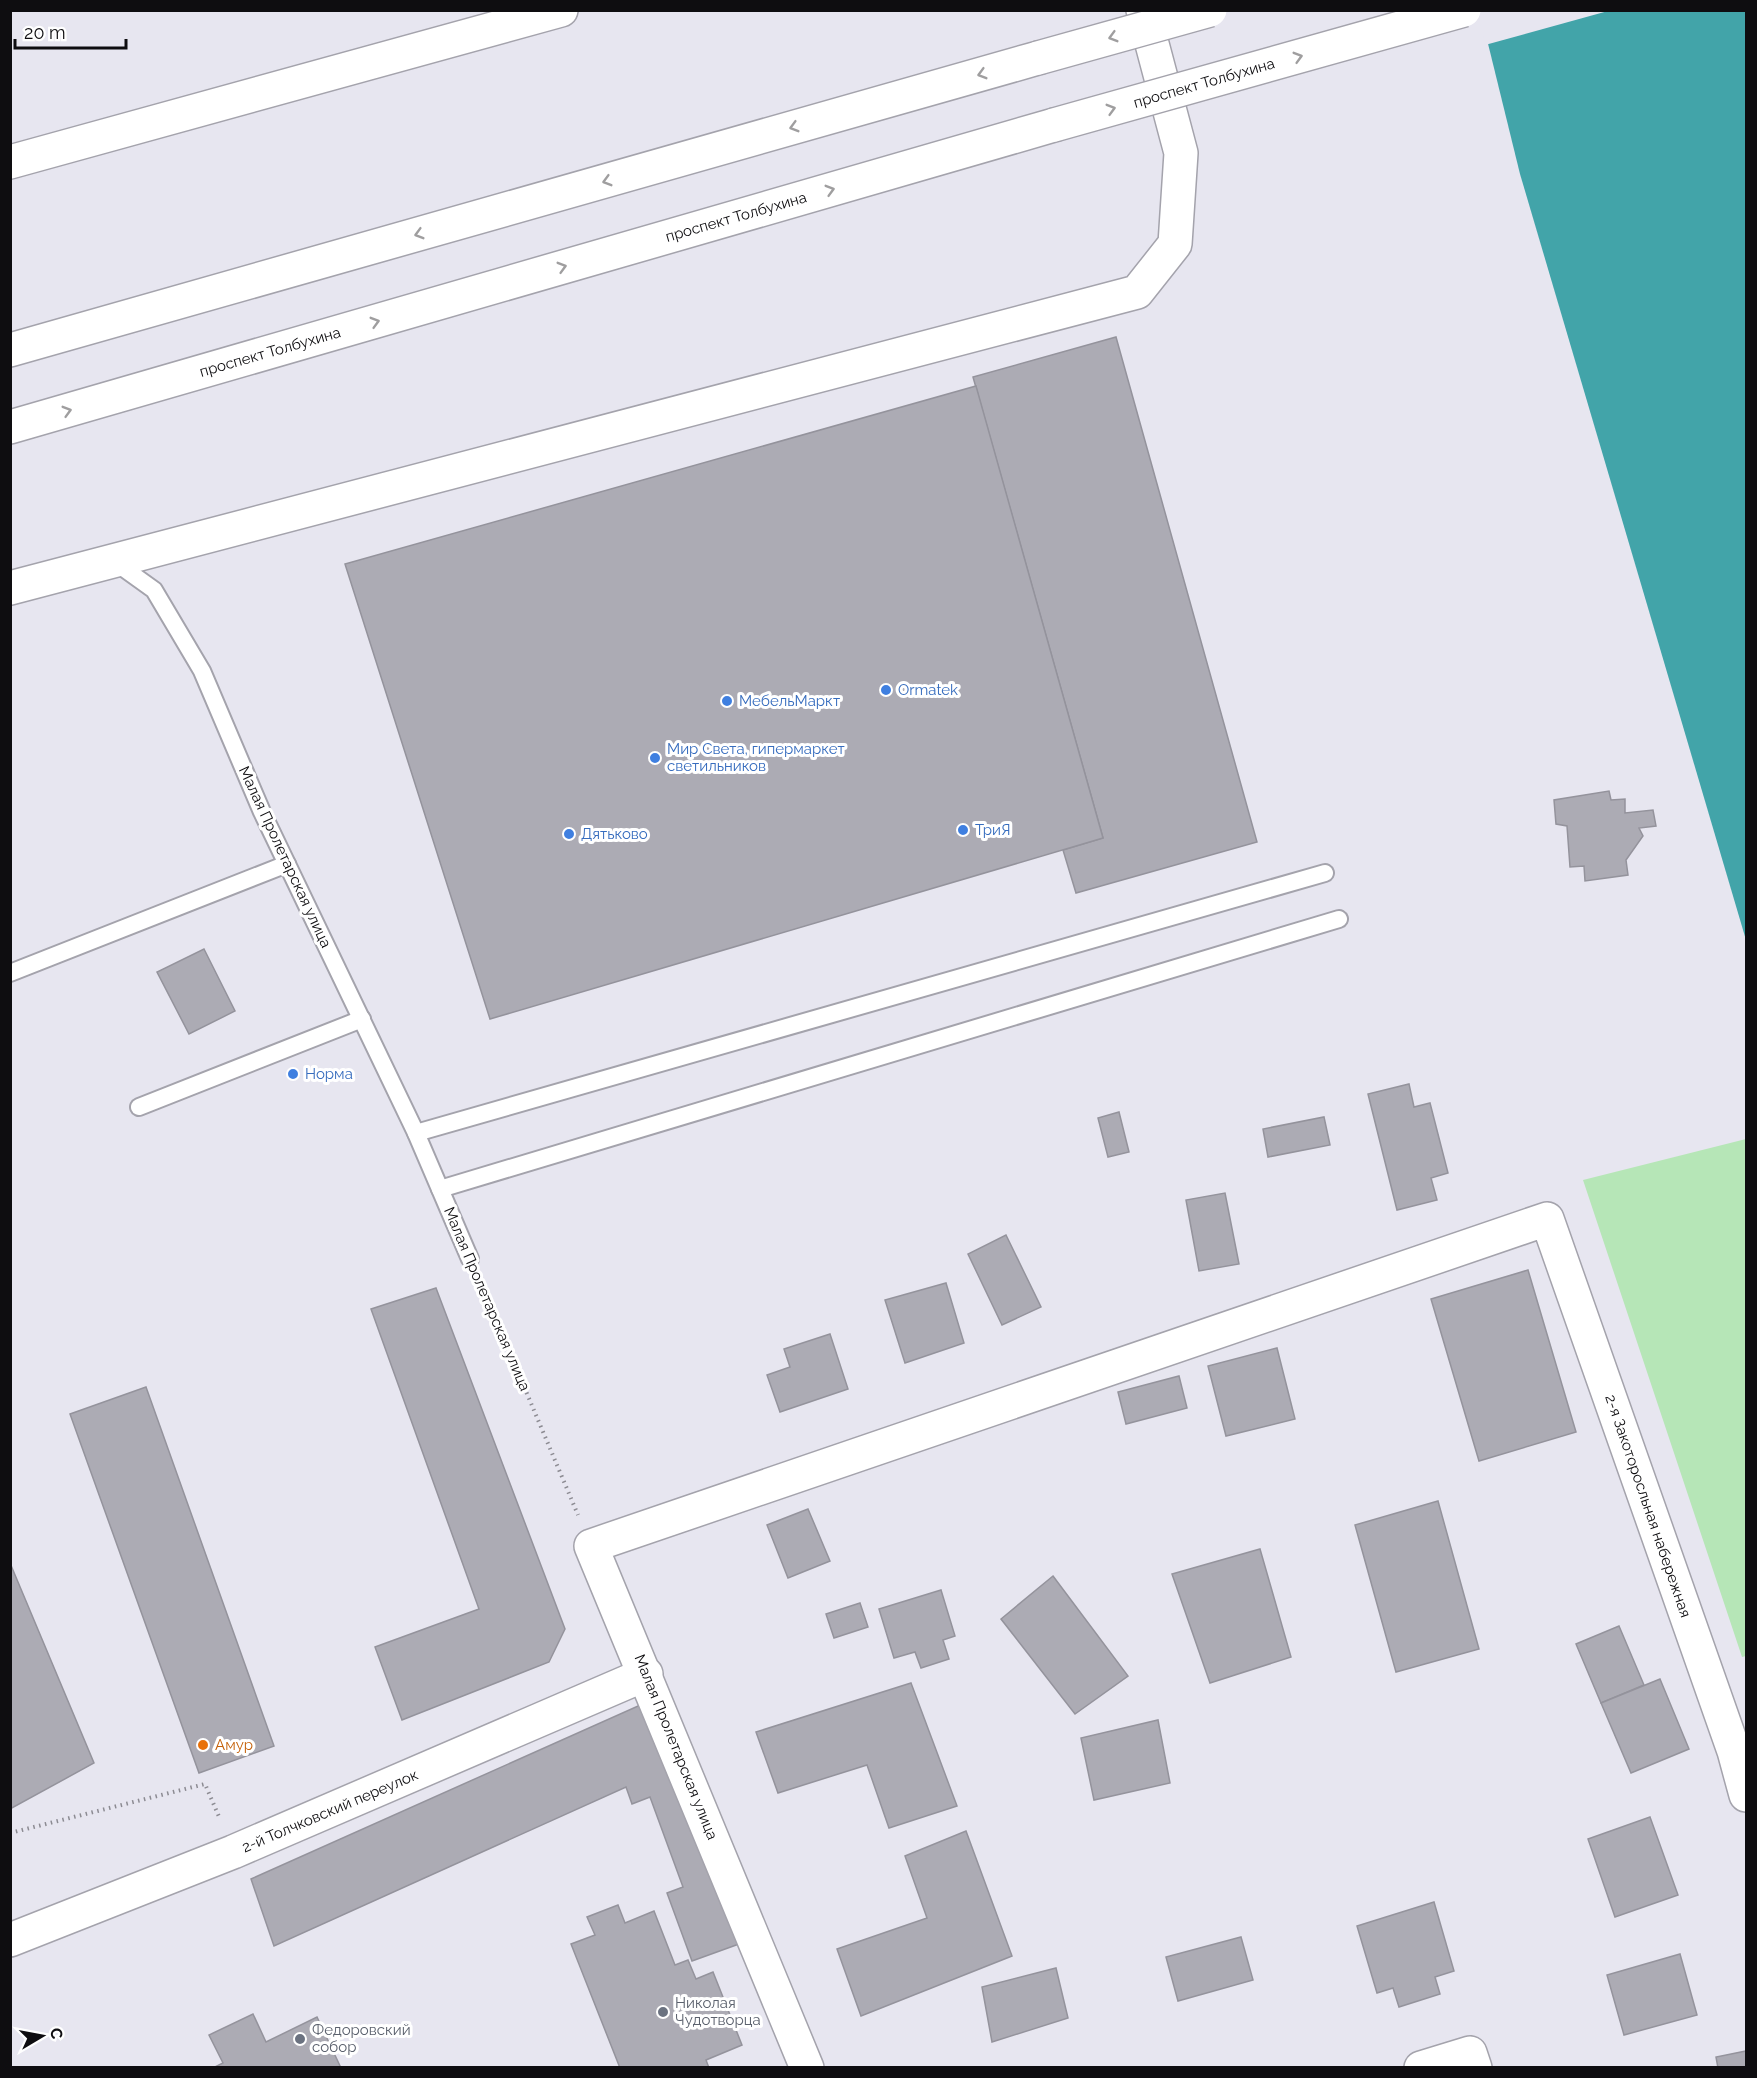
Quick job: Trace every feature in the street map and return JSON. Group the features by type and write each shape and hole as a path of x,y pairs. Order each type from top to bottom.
{"street":[{"path":"10,162 561,10"},
{"path":"10,588 1137,292 1174,244 1181,153 1143,10"},
{"path":"10,350 1210,10"},
{"name":"проспект Толбухина","path":"10,427 1054,124 1464,10"},
{"name":"2-я Закоторосльная набережная","path":"591,1546 1547,1219 1734,1751 1746,1795"},
{"name":"Малая Пролетарская улица","path":"591,1546 807,2067"},
{"name":"2-й Толчковский переулок","path":"13,1932 233,1852 646,1674"},
{"path":"1421,2067 1470,2053 1475,2067"}],"lane":[{"name":"Малая Пролетарская улица","path":"114,562 154,590 202,672 287,864 416,1133 470,1259"},
{"path":"10,973 287,864"},
{"path":"416,1133 1325,873"},
{"path":"440,1190 1339,919"},
{"path":"139,1107 362,1019"}],"path":[{"name":"Малая Пролетарская улица","path":"470,1259 591,1546"},
{"path":"10,1833 205,1784 233,1852"}],"green space":[{"path":"1746,1139 1746,1656 1742,1657 1583,1180"}],"water":[{"path":"1480,11 1746,11 1746,940 1520,174"}],"pier":[{"path":"1477,10 1608,11 1485,45"}],"building":[{"path":"1116,337 1257,842 1076,893 1063,850 1103,838 973,377"},
{"name":"МебельМаркт","path":"976,386 1103,838 490,1019 345,564"},
{"path":"1609,791 1611,800 1625,799 1625,813 1653,810 1656,826 1639,828 1643,836 1626,860 1628,875 1585,881 1584,866 1570,867 1567,826 1556,824 1554,800"},
{"path":"204,949 235,1011 189,1034 157,972"},
{"path":"1409,1084 1414,1107 1430,1103 1448,1173 1431,1178 1437,1200 1397,1210 1368,1094"},
{"path":"1119,1112 1129,1152 1108,1157 1098,1118"},
{"path":"1324,1117 1330,1145 1268,1157 1263,1129"},
{"path":"1225,1193 1239,1264 1199,1271 1186,1200"},
{"path":"1006,1235 1041,1307 1002,1325 968,1254"},
{"path":"1528,1270 1576,1432 1479,1461 1431,1299"},
{"path":"946,1283 964,1343 905,1363 885,1300"},
{"path":"436,1288 565,1629 549,1662 402,1720 375,1647 479,1609 371,1309"},
{"path":"830,1334 848,1389 780,1412 767,1375 790,1367 784,1349"},
{"path":"1277,1348 1295,1419 1226,1436 1208,1366"},
{"path":"1179,1376 1187,1408 1126,1424 1118,1392"},
{"path":"146,1387 274,1746 199,1773 70,1414"},
{"path":"1438,1501 1479,1649 1396,1672 1355,1525"},
{"path":"808,1509 830,1561 788,1578 767,1525"},
{"path":"1260,1549 1291,1657 1210,1683 1172,1574"},
{"path":"10,1563 94,1763 10,1809"},
{"path":"1053,1576 1128,1676 1075,1714 1001,1619"},
{"path":"941,1590 955,1636 943,1640 949,1659 921,1668 915,1652 894,1658 879,1609"},
{"path":"860,1603 868,1627 834,1638 826,1614"},
{"path":"1619,1626 1644,1685 1601,1703 1576,1644"},
{"path":"1660,1679 1689,1749 1631,1773 1601,1703"},
{"path":"911,1683 957,1806 889,1828 867,1765 778,1793 756,1732"},
{"path":"647,1702 739,1944 692,1961 667,1893 683,1887 650,1797 632,1804 626,1787 274,1946 251,1879"},
{"path":"1158,1720 1170,1783 1094,1800 1081,1738"},
{"path":"1650,1817 1678,1895 1615,1917 1588,1839"},
{"path":"966,1831 1012,1956 861,2016 837,1949 927,1918 905,1856"},
{"path":"1434,1902 1454,1971 1435,1977 1440,1994 1399,2007 1393,1988 1377,1993 1357,1926"},
{"name":"Николая Чудотворца","path":"618,1905 625,1923 654,1911 675,1965 688,1960 696,1979 713,1972 742,2045 706,2060 709,2068 620,2068 571,1944 595,1935 587,1917"},
{"path":"1241,1937 1253,1980 1178,2001 1166,1957"},
{"path":"1680,1954 1697,2015 1624,2035 1607,1975"},
{"path":"1056,1968 1068,2018 992,2042 982,1987"},
{"name":"Федоровский собор","path":"253,2014 266,2042 317,2017 341,2068 213,2068 223,2063 209,2035"},
{"path":"1746,2051 1746,2068 1718,2068 1716,2057"}],"place":[{"name":"Ormatek","path":"886,690"},
{"name":"МебельМаркт","path":"727,701"},
{"name":"Мир Света, гипермаркет светильников","path":"655,758"},
{"name":"ТриЯ","path":"963,830"},
{"name":"Дятьково","path":"569,834"},
{"name":"Норма","path":"293,1074"},
{"name":"Амур","path":"203,1745"},
{"name":"Николая Чудотворца","path":"663,2012"},
{"name":"Федоровский собор","path":"300,2039"}]}
